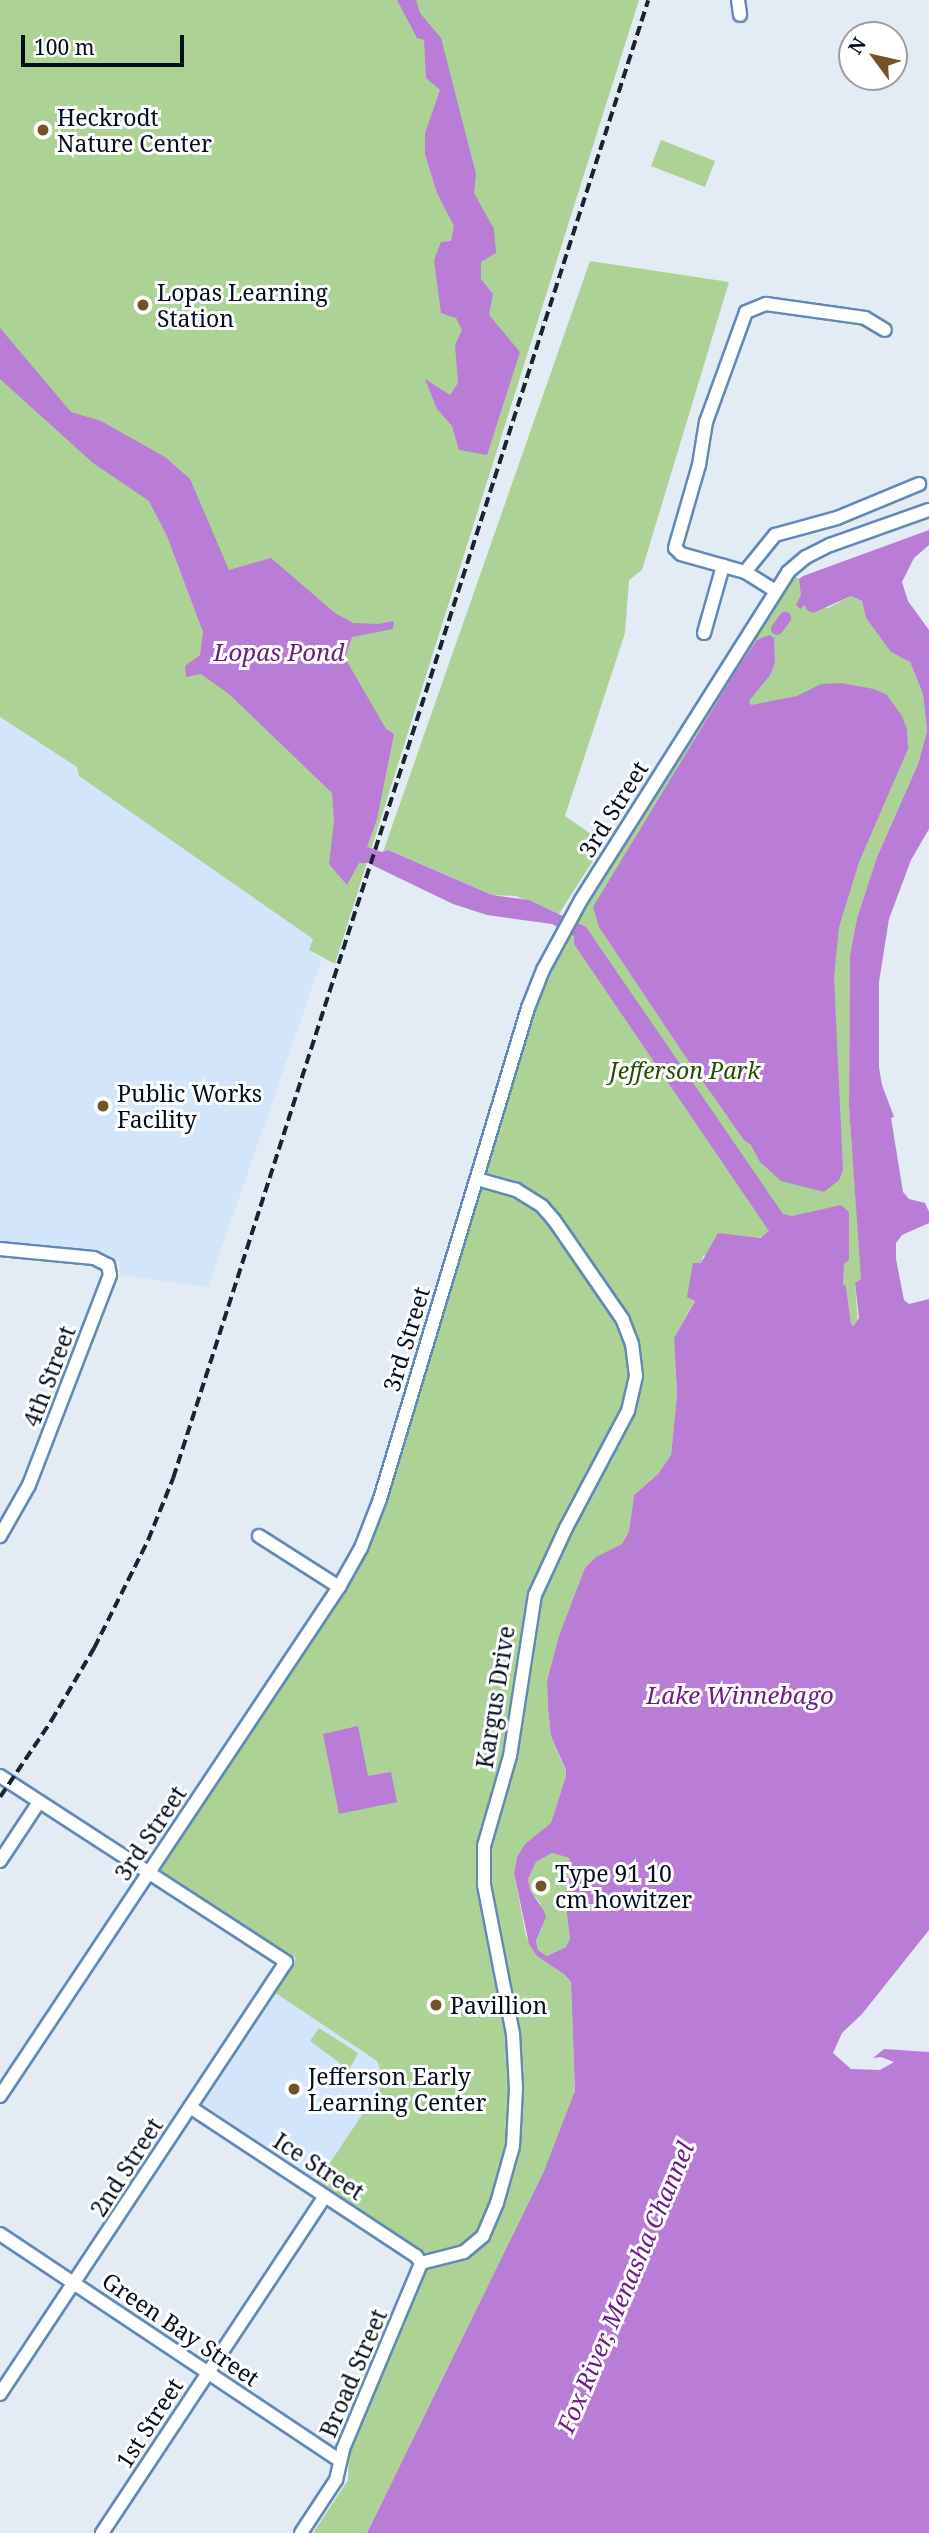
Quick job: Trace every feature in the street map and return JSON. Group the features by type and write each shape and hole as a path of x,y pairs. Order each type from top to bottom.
{"street":[{"path":"738,0 740,15"},
{"path":"774,590 745,572 681,554 675,548 699,465 706,422 746,312 766,304 865,318 884,330"},
{"path":"745,572 775,535 837,518 919,484"},
{"name":"3rd Street","path":"0,2096 339,1587 360,1548 380,1499 528,1008 571,916 774,590 794,566 830,545 929,510"},
{"path":"704,633 723,566"},
{"name":"Kargus Drive","path":"421,2263 464,2252 483,2236 498,2203 513,2146 516,2104 513,2035 484,1885 484,1846 510,1756 535,1595 566,1528 628,1411 636,1376 632,1344 623,1320 554,1220 542,1206 516,1190 477,1179"},
{"name":"4th Street","path":"0,1249 94,1258 108,1265 108,1284 29,1485 0,1536"},
{"path":"259,1536 339,1587"},
{"path":"0,1776 149,1872"},
{"path":"0,1861 39,1802"},
{"name":"2nd Street","path":"0,2394 286,1962 149,1872"},
{"name":"Ice Street","path":"190,2107 416,2256 421,2263"},
{"name":"1st Street","path":"102,2533 325,2196"},
{"name":"Green Bay Street","path":"0,2234 338,2459"},
{"name":"Broad Street","path":"302,2533 336,2480 340,2469 338,2459 421,2263"}],"shaded area":[{"path":"0,717 77,767 80,776 314,939 309,950 322,959 208,1287 120,1275 120,1265 114,1257 100,1251 0,1241"},
{"name":"Jefferson Early Learning Center","path":"274,1992 377,2061 388,2076 317,2182 203,2104 203,2098"}],"green space":[{"path":"0,0 639,0 335,964 309,950 313,939 79,776 77,767 0,717"},
{"path":"661,140 715,161 705,187 651,166"},
{"path":"590,261 729,282 642,570 629,580 625,633 565,816 604,843 559,914 516,896 492,895 388,850 383,852"},
{"name":"Jefferson Park","path":"792,574 799,579 805,604 828,608 851,596 862,601 866,618 891,651 910,662 923,694 927,731 918,764 877,857 857,918 850,955 849,1107 861,1269 861,1279 855,1283 858,1323 855,1327 851,1324 846,1286 766,1235 703,1256 695,1300 674,1338 677,1395 671,1455 658,1474 634,1495 629,1531 622,1544 607,1553 556,1652 547,1681 548,1709 551,1736 566,1776 551,1824 525,1844 516,1861 514,1873 526,1936 537,1956 565,1975 571,1984 575,2091 569,2112 544,2171 367,2533 313,2533 348,2480 349,2451 428,2266 422,2252 317,2182 388,2076 381,2071 377,2061 274,1992 296,1958 155,1868 353,1569 531,1012 563,932"},
{"path":"552,1853 569,1858 571,1865 566,1888 570,1938 566,1947 547,1956 538,1950 536,1941 542,1928 540,1903 530,1890 528,1879 536,1862"},
{"path":"319,2028 358,2053 349,2070 310,2041"}],"water":[{"path":"397,0 416,0 420,13 441,38 476,174 474,193 494,229 496,253 481,262 481,279 493,294 489,315 520,352 487,455 459,450 452,426 437,409 425,379 450,395 458,383 455,345 462,330 456,318 441,313 434,260 441,242 451,241 454,226 437,193 425,154 425,133 440,90 426,78 424,40 417,38"},
{"path":"0,328 71,412 101,421 165,457 190,479 229,570 271,558 335,613 353,623 378,624 394,621 393,629 352,637 345,658 386,729 394,734 377,819 367,847 382,852 388,850 492,895 529,900 586,927 783,1214 792,1216 841,1205 849,1212 849,1260 844,1264 843,1284 846,1286 851,1324 854,1326 859,1318 855,1283 861,1279 849,1107 850,955 857,918 877,857 918,764 927,731 923,694 910,662 891,652 866,618 862,601 851,596 813,613 807,610 805,605 800,609 796,605 801,595 799,579 803,576 929,530 929,545 914,558 902,582 908,601 929,630 929,829 911,860 889,919 879,982 879,1067 882,1085 894,1117 891,1118 903,1192 909,1199 925,1203 929,1212 929,1223 902,1235 896,1243 896,1259 904,1300 909,1304 929,1299 929,1930 862,2014 842,2033 833,2053 851,2069 880,2070 894,2062 881,2057 873,2058 884,2049 929,2052 929,2533 367,2533 544,2171 575,2091 571,1983 565,1975 537,1956 529,1944 514,1873 517,1857 525,1844 551,1823 566,1776 566,1770 551,1736 548,1709 547,1681 559,1636 585,1568 596,1557 622,1544 629,1531 634,1495 658,1474 671,1455 677,1395 674,1338 695,1301 687,1297 693,1263 701,1263 718,1233 760,1238 769,1231 574,944 574,936 552,924 487,915 453,904 368,863 359,863 347,885 329,864 334,821 332,793 229,694 201,674 186,677 185,666 200,655 203,632 167,536 149,501 93,463 0,379","holes":["552,1853 569,1858 571,1865 565,1897 570,1938 566,1947 547,1956 538,1950 536,1941 546,1917 530,1890 528,1879 536,1862"]},
{"path":"769,635 774,638 775,663 770,675 749,701 751,705 797,696 821,684 840,683 874,689 887,695 902,716 907,729 908,749 859,862 839,927 834,977 843,1170 839,1180 824,1192 781,1181 760,1162 751,1145 744,1140 685,1056 599,927 593,907 736,671 757,640"},
{"path":"358,1726 368,1776 391,1772 397,1802 339,1814 323,1734"}],"waterway":[{"path":"777,629 785,618"}],"railway":[{"path":"0,1797 51,1721 94,1648 148,1540 173,1478 648,0"}],"place":[{"name":"Heckrodt Nature Center","path":"43,130"},
{"name":"Lopas Learning Station","path":"143,305"},
{"name":"Public Works Facility","path":"103,1106"},
{"name":"Type 91 10 cm howitzer","path":"541,1886"},
{"name":"Pavillion","path":"436,2005"},
{"name":"Jefferson Early Learning Center","path":"294,2089"}],"water label":[{"name":"Lopas Pond","path":"279,652"},
{"name":"Lake Winnebago","path":"740,1695"},
{"name":"Fox River, Menasha Channel","path":"625,2287"}]}
